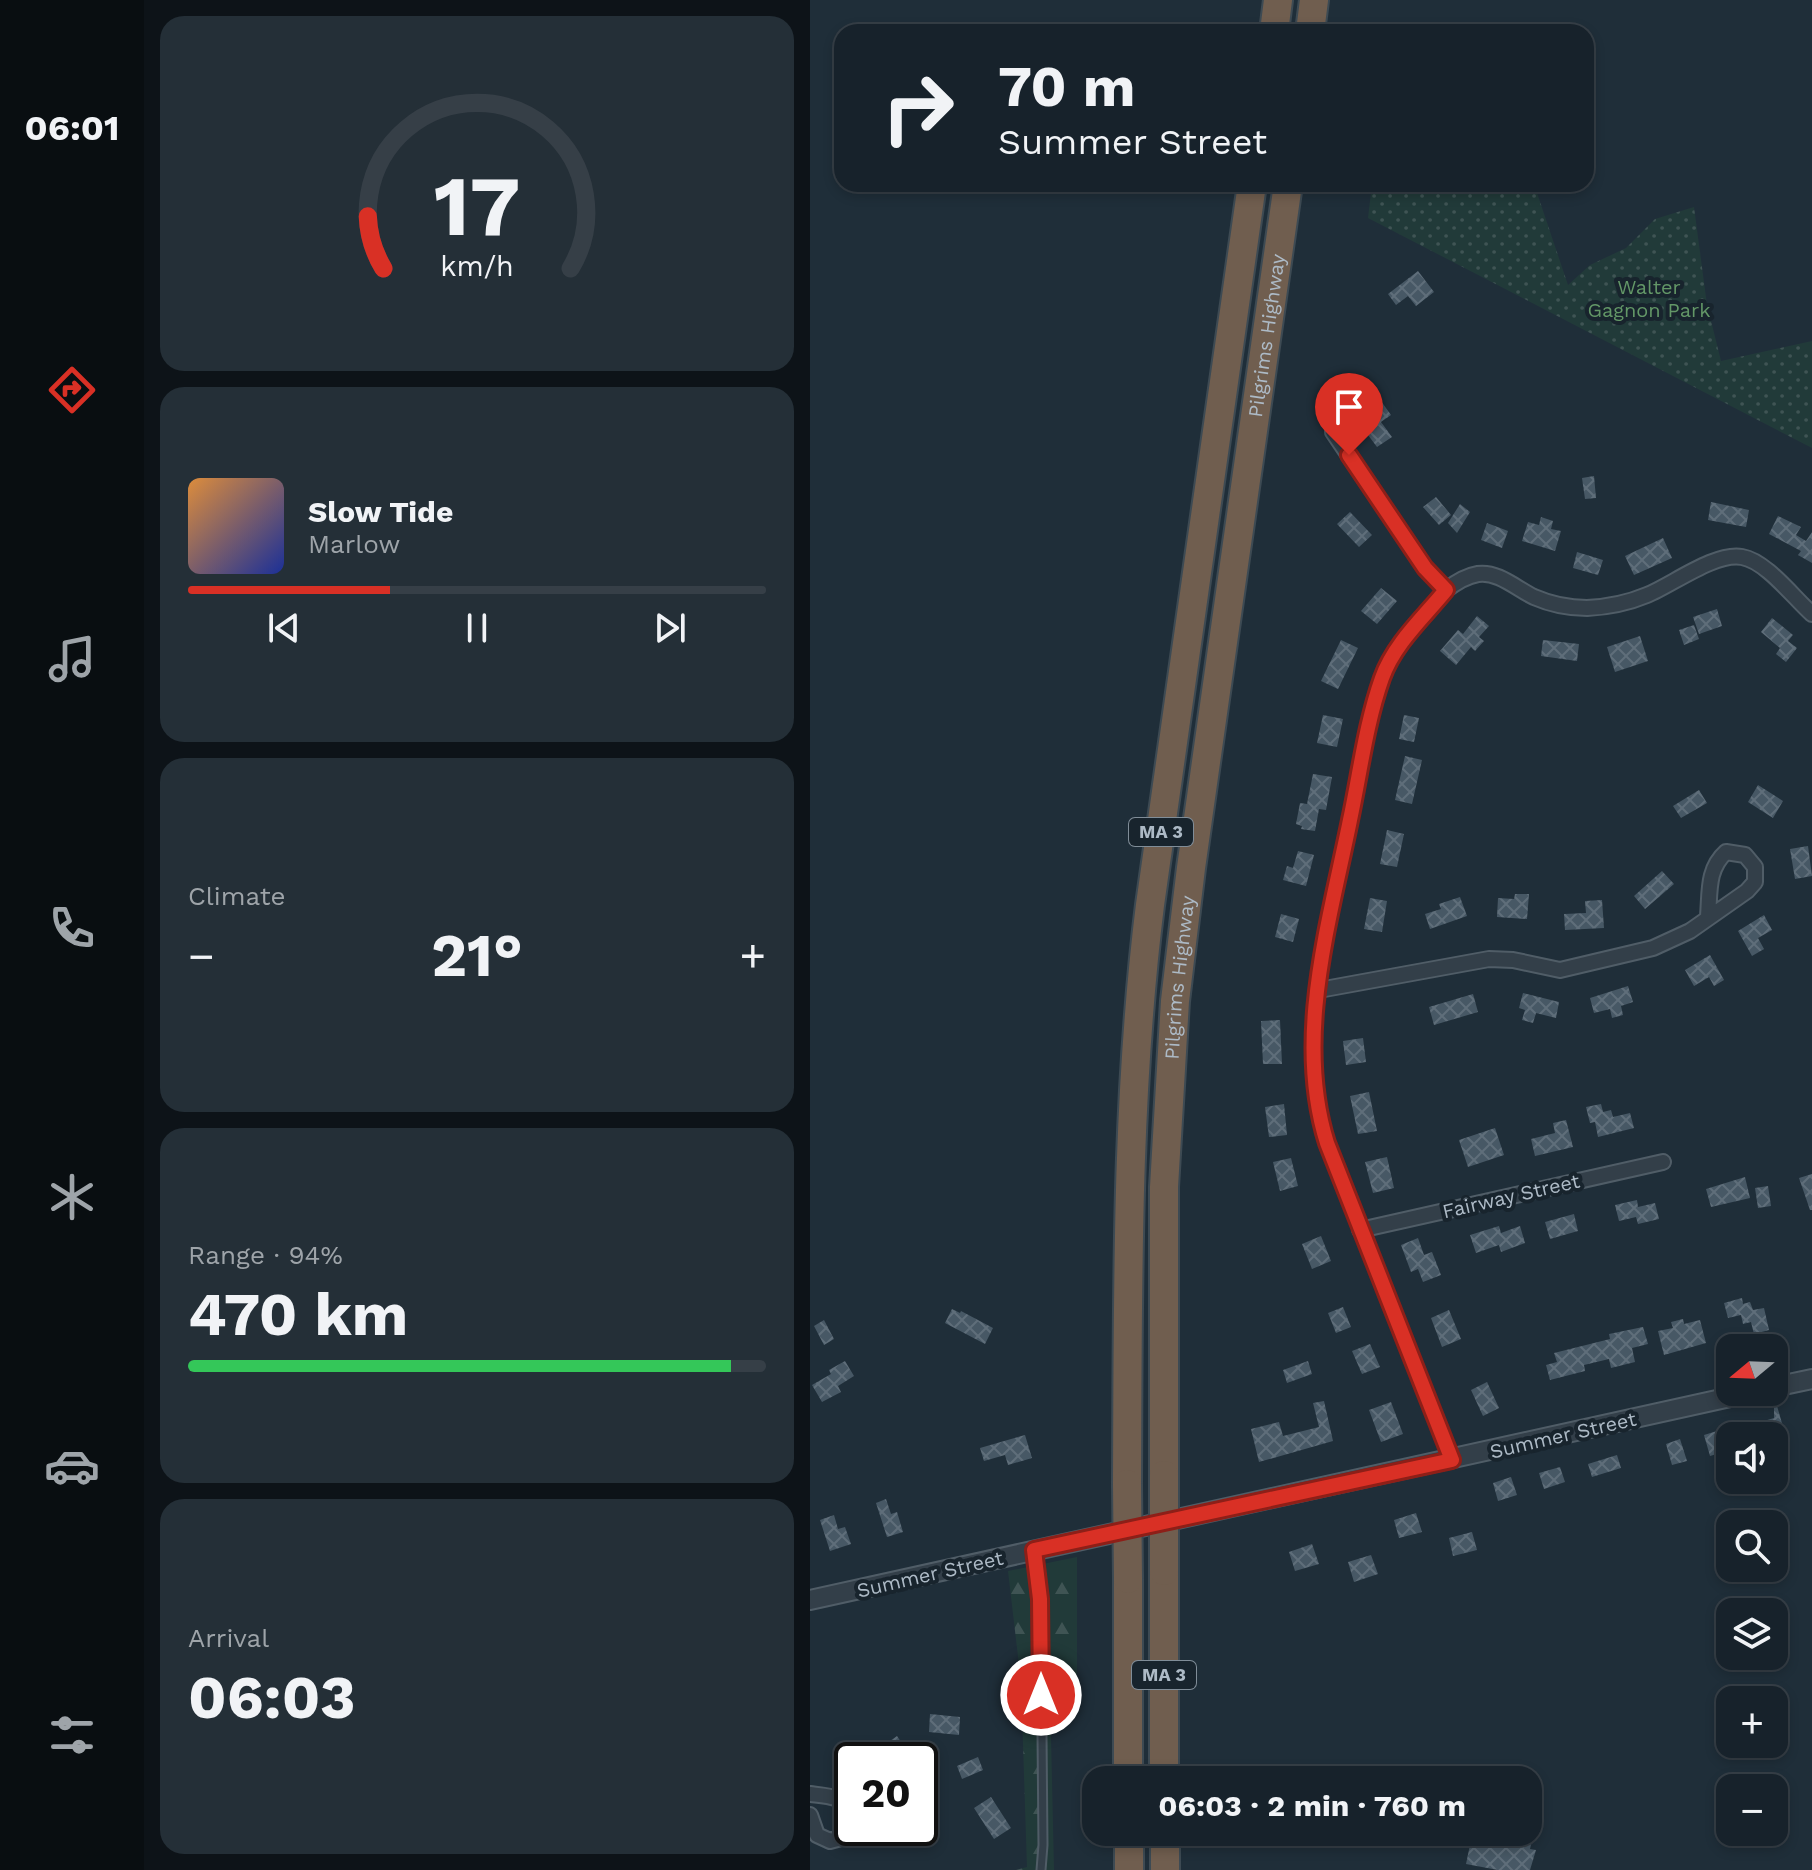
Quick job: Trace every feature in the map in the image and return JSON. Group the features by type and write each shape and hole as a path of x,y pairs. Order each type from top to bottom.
{"highway":[{"path":"1275,24 1278,0"},
{"path":"1311,24 1314,0"},
{"name":"Pilgrims Highway","path":"1128,1766 1129,1172 1139,1012 1150,905 1251,192"},
{"name":"Pilgrims Highway","path":"1164,1766 1164,1200 1175,1001 1287,192"},
{"path":"1129,1846 1129,1870"},
{"path":"1165,1846 1165,1870"}],"street":[{"path":"1333,432 1425,568 1446,590"},
{"path":"1452,1460 1360,1230 1320,1120 1314,1086 1313,1027 1326,938 1382,678 1395,651 1446,590 1480,574 1495,576 1558,605 1583,608 1611,606 1656,591 1720,559 1741,557 1757,562 1812,614"},
{"path":"1319,990 1489,959 1513,960 1560,970 1653,948 1690,931 1747,891 1755,882 1755,867 1745,855 1726,852 1716,861 1708,916"},
{"name":"Fairway Street","path":"1360,1230 1663,1162"},
{"path":"1788,1384 1812,1379"},
{"name":"Summer Street","path":"810,1600 1716,1400"},
{"path":"810,1794 834,1797"},
{"path":"810,1815 817,1835 834,1840"}],"lane":[{"path":"1034,1550 1041,1623 1041,1870"}],"green space":[{"name":"Walter Gagnon Park","path":"1371,192 1537,192 1568,285 1590,265 1626,248 1655,219 1694,207 1707,305 1721,361 1812,341 1812,448 1368,218"},
{"path":"1077,1557 1077,1693 1050,1694 1054,1870 1016,1870 1027,1867 1021,1682 1008,1571"}],"building":[{"path":"1418,271 1434,292 1416,306 1408,296 1396,305 1388,294"},
{"path":"1381,401 1391,415 1381,422 1392,437 1377,447 1356,419"},
{"path":"1594,476 1596,498 1585,499 1582,478"},
{"path":"1436,497 1451,515 1439,525 1423,507"},
{"path":"1711,502 1749,510 1746,527 1708,520"},
{"path":"1460,504 1470,512 1457,533 1448,523"},
{"path":"1350,512 1372,535 1359,547 1337,524"},
{"path":"1778,516 1801,527 1796,535 1806,541 1812,532 1812,563 1798,555 1801,551 1769,534"},
{"path":"1541,517 1553,521 1551,529 1561,531 1555,551 1522,541 1528,522 1539,525"},
{"path":"1487,523 1508,531 1502,548 1481,540"},
{"path":"1663,538 1672,558 1634,575 1625,556"},
{"path":"1577,552 1603,560 1598,575 1573,568"},
{"path":"1381,588 1397,601 1377,624 1361,611"},
{"path":"1717,609 1722,626 1699,634 1693,617"},
{"path":"1477,616 1489,626 1479,637 1484,641 1475,651 1471,647 1456,665 1440,651 1458,630 1463,634"},
{"path":"1772,618 1793,635 1788,641 1797,648 1786,662 1776,654 1780,648 1761,632"},
{"path":"1694,625 1699,639 1684,645 1679,630"},
{"path":"1640,636 1648,661 1615,672 1607,647"},
{"path":"1341,640 1358,648 1338,689 1321,681"},
{"path":"1543,640 1579,644 1577,661 1541,656"},
{"path":"1323,715 1343,719 1337,747 1317,743"},
{"path":"1404,715 1419,718 1414,742 1399,739"},
{"path":"1405,756 1422,760 1412,804 1395,800"},
{"path":"1313,774 1332,777 1326,810 1319,809 1315,831 1301,829 1302,826 1296,824 1300,803 1307,804"},
{"path":"1758,785 1783,801 1773,818 1748,802"},
{"path":"1699,790 1707,803 1681,818 1673,806"},
{"path":"1387,830 1404,834 1397,867 1380,864"},
{"path":"1808,846 1812,876 1795,879 1790,849"},
{"path":"1298,851 1314,855 1306,886 1283,880 1287,866 1293,868"},
{"path":"1662,871 1674,884 1645,909 1634,896"},
{"path":"1515,894 1529,894 1527,919 1497,917 1498,898 1514,899"},
{"path":"1460,897 1467,916 1430,929 1425,914 1441,909 1439,904"},
{"path":"1370,898 1387,901 1382,932 1364,929"},
{"path":"1602,900 1604,928 1565,930 1564,914 1586,913 1585,901"},
{"path":"1281,914 1299,919 1293,942 1275,937"},
{"path":"1764,915 1772,930 1758,938 1764,949 1752,956 1738,931"},
{"path":"1710,955 1724,980 1714,986 1709,977 1694,986 1685,970"},
{"path":"1628,986 1633,1002 1621,1006 1623,1015 1612,1018 1610,1009 1594,1013 1590,998"},
{"path":"1523,993 1559,1002 1556,1018 1536,1013 1533,1023 1522,1020 1525,1010 1519,1008"},
{"path":"1473,994 1478,1012 1434,1025 1429,1007"},
{"path":"1280,1020 1282,1064 1263,1064 1261,1021"},
{"path":"1363,1038 1366,1062 1346,1065 1343,1041"},
{"path":"1369,1092 1377,1131 1358,1134 1350,1096"},
{"path":"1284,1104 1287,1135 1269,1137 1265,1107"},
{"path":"1601,1104 1603,1112 1611,1110 1613,1117 1630,1113 1634,1128 1598,1137 1595,1122 1590,1123 1586,1107"},
{"path":"1566,1120 1573,1147 1535,1156 1531,1139 1555,1133 1553,1123"},
{"path":"1495,1128 1504,1155 1468,1167 1459,1140"},
{"path":"1387,1157 1394,1188 1373,1193 1365,1162"},
{"path":"1291,1158 1298,1186 1280,1191 1273,1162"},
{"path":"1812,1174 1812,1210 1810,1210 1799,1178"},
{"path":"1745,1177 1750,1198 1711,1207 1706,1189"},
{"path":"1768,1186 1771,1206 1758,1208 1755,1188"},
{"path":"1637,1200 1638,1207 1655,1203 1659,1219 1638,1224 1636,1217 1619,1221 1615,1205"},
{"path":"1574,1214 1578,1231 1550,1239 1545,1222"},
{"path":"1499,1226 1501,1233 1520,1226 1525,1243 1501,1252 1499,1245 1476,1253 1470,1235"},
{"path":"1321,1236 1331,1261 1312,1269 1302,1244"},
{"path":"1418,1238 1424,1255 1432,1252 1441,1275 1423,1282 1418,1269 1411,1272 1401,1245"},
{"path":"1742,1298 1743,1304 1750,1302 1753,1310 1764,1308 1769,1330 1754,1334 1751,1322 1743,1324 1741,1315 1728,1318 1724,1303"},
{"path":"1343,1307 1351,1327 1336,1333 1328,1313"},
{"path":"952,1309 993,1328 985,1344 945,1323"},
{"path":"1449,1310 1461,1339 1442,1347 1431,1318"},
{"path":"1683,1319 1684,1324 1700,1320 1706,1343 1664,1355 1658,1331 1673,1328 1671,1322"},
{"path":"824,1320 834,1339 824,1345 814,1326"},
{"path":"1643,1327 1648,1344 1632,1348 1635,1362 1611,1368 1609,1359 1584,1365 1585,1371 1550,1380 1546,1365 1557,1362 1554,1353 1610,1339 1609,1334"},
{"path":"1370,1344 1380,1367 1362,1374 1352,1351"},
{"path":"845,1361 854,1376 838,1386 841,1392 822,1402 812,1385"},
{"path":"1308,1361 1312,1374 1287,1383 1283,1370"},
{"path":"1487,1382 1499,1408 1483,1416 1471,1390"},
{"path":"1324,1401 1333,1441 1259,1462 1251,1429 1279,1422 1283,1436 1319,1427 1313,1403"},
{"path":"1391,1402 1403,1434 1381,1442 1369,1410"},
{"path":"1777,1406 1782,1422 1760,1422 1774,1418 1774,1407"},
{"path":"1716,1431 1716,1454 1710,1456 1704,1435"},
{"path":"1025,1435 1032,1458 1008,1465 1005,1455 984,1461 980,1448"},
{"path":"1680,1439 1687,1461 1672,1465 1666,1444"},
{"path":"1617,1455 1621,1468 1592,1477 1588,1464"},
{"path":"1560,1467 1565,1482 1544,1489 1539,1473"},
{"path":"1511,1477 1517,1495 1498,1501 1493,1483"},
{"path":"886,1499 891,1514 897,1512 903,1532 887,1537 876,1503"},
{"path":"1416,1513 1422,1532 1399,1538 1394,1520"},
{"path":"834,1515 838,1529 845,1527 851,1544 830,1551 820,1520"},
{"path":"1472,1532 1477,1550 1453,1556 1449,1538"},
{"path":"1312,1544 1319,1564 1295,1571 1289,1552"},
{"path":"1371,1555 1378,1574 1354,1582 1348,1562"},
{"path":"930,1714 960,1717 959,1735 929,1732"},
{"path":"978,1757 983,1770 962,1779 957,1766"},
{"path":"991,1797 1011,1828 994,1839 974,1808"},
{"path":"1470,1846 1531,1846 1530,1849 1536,1850 1530,1870 1498,1870 1466,1864"}],"route":[{"path":"1041,1695 1040,1599 1034,1550 1452,1460 1327,1143 1314,1086 1313,1027 1326,938 1371,719 1382,678 1395,651 1446,590 1425,568 1349,455"}]}
